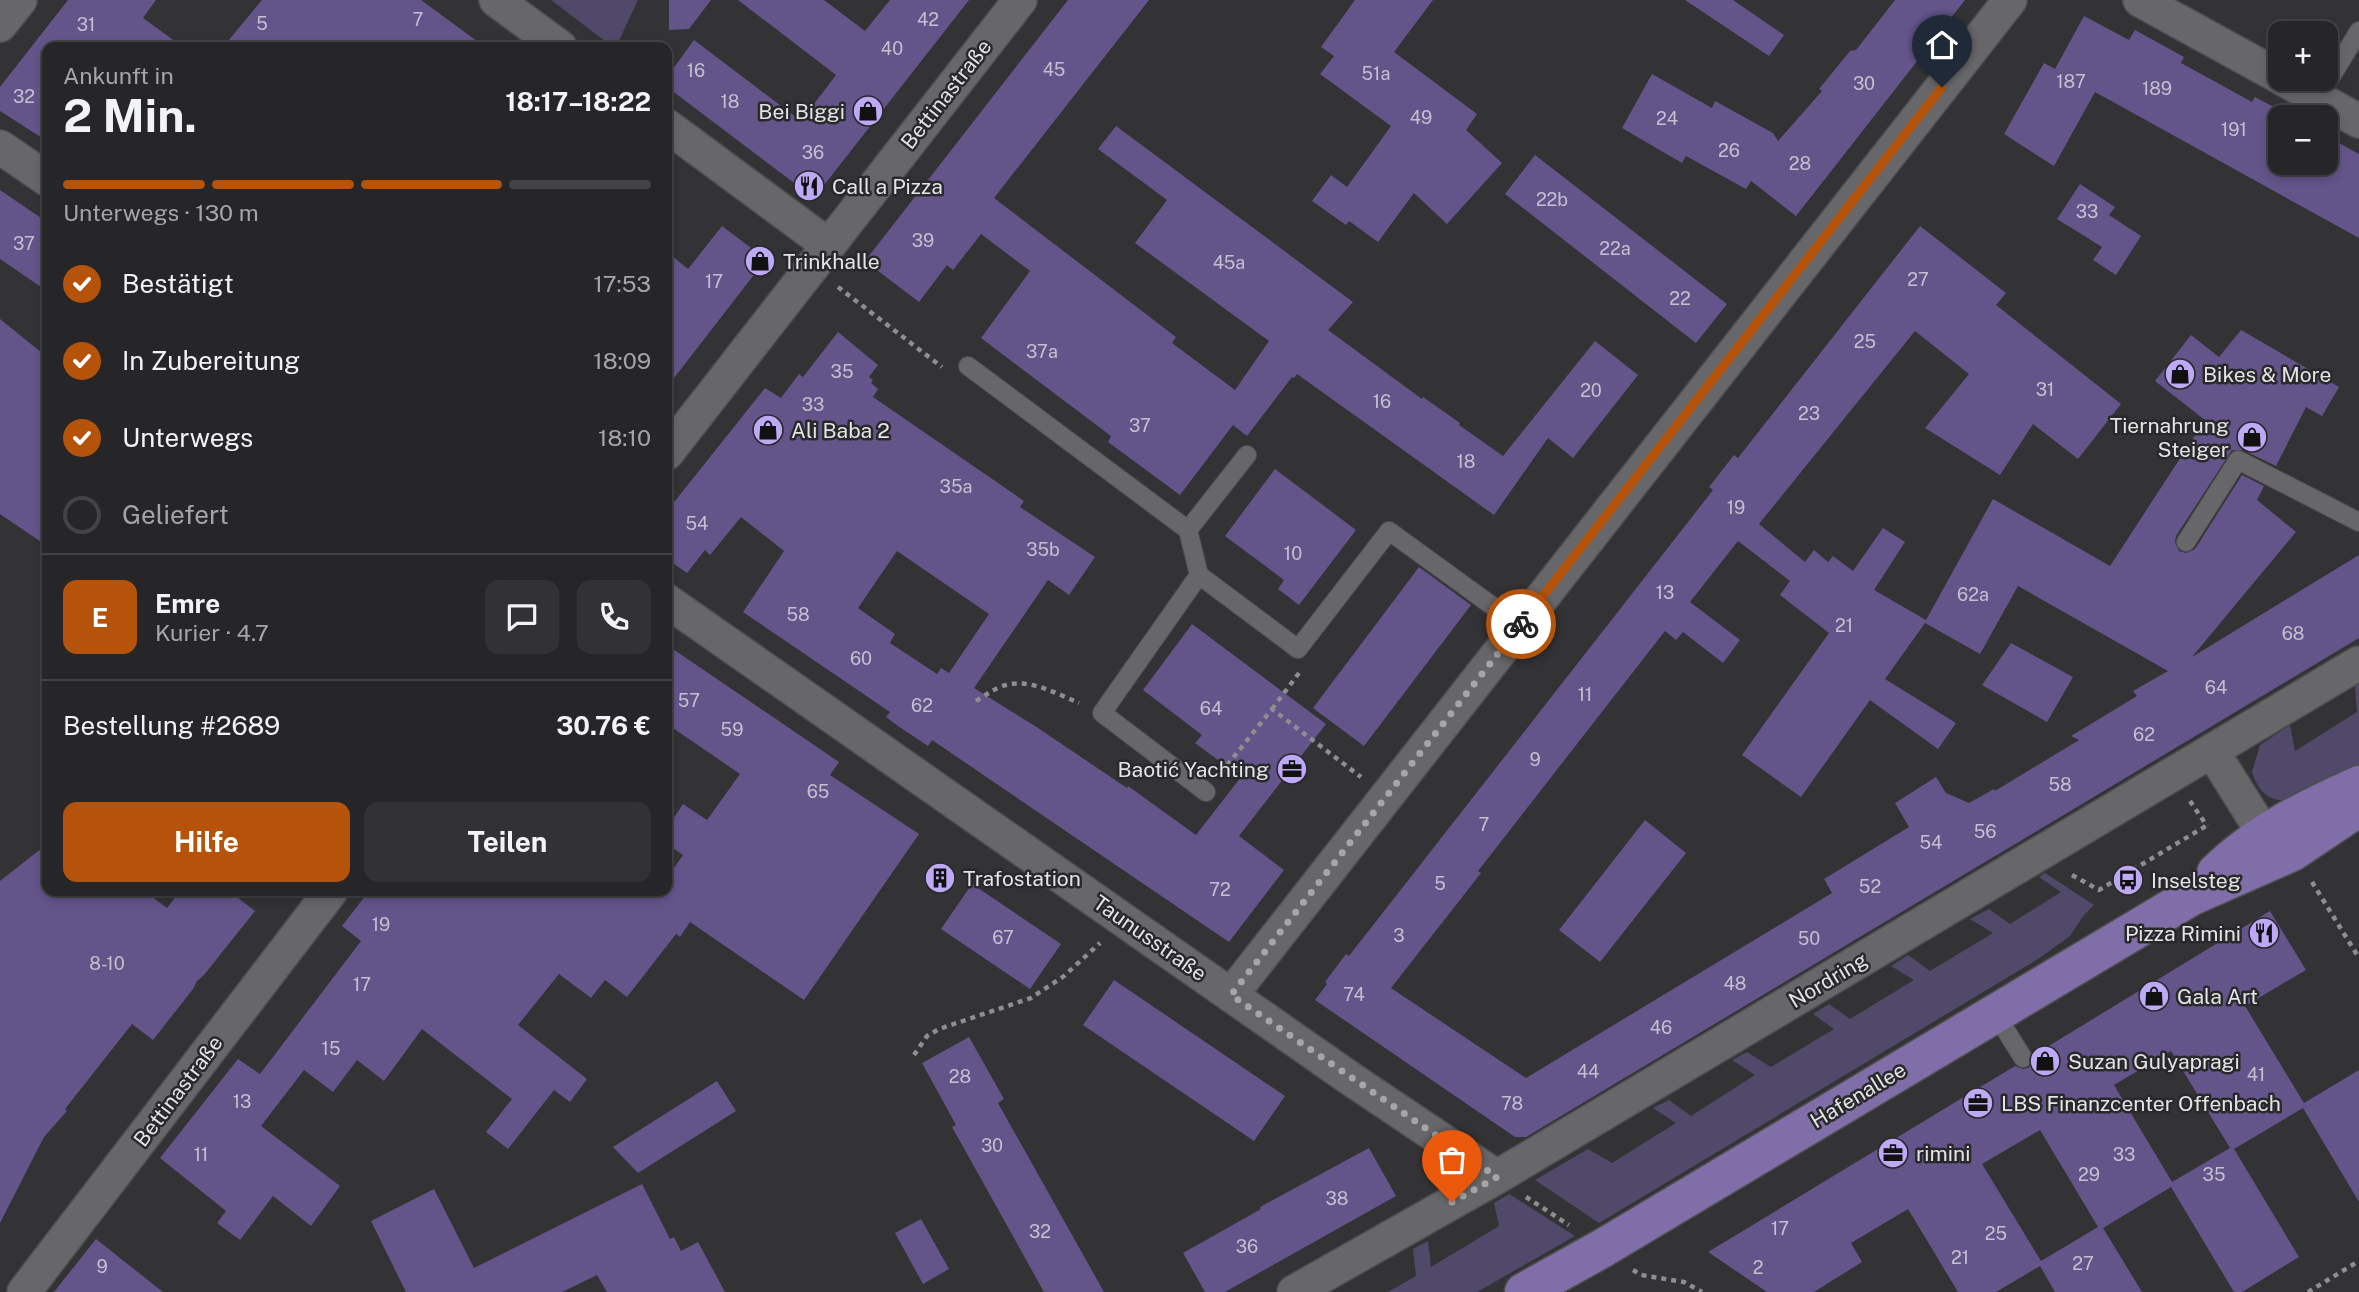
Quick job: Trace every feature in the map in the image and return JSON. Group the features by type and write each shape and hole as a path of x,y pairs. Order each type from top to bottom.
{"main road":[{"name":"Hafenallee","path":"2192,896 2228,860 2264,834 2300,813 2359,785"},
{"name":"Hafenallee","path":"1524,1292 1603,1248 2192,896 2274,862 2359,807"}],"street":[{"path":"0,25 20,0"},
{"path":"496,0 553,42"},
{"name":"Bettinastraße","path":"672,447 1020,0"},
{"path":"1231,995 2010,0"},
{"path":"2140,0 2268,71"},
{"path":"2305,91 2359,121"},
{"path":"672,130 820,256"},
{"path":"0,147 42,176"},
{"name":"Taunusstraße","path":"672,605 1124,921 1497,1177"},
{"name":"Nordring","path":"1294,1292 1497,1177 2359,663"},
{"path":"2212,751 2264,834"},
{"name":"Bettinastraße","path":"24,1292 327,896"}],"lane":[{"path":"2318,98 2359,31"},
{"path":"968,366 1188,530 1199,575 1298,649 1389,531 1520,626"},
{"path":"1188,530 1247,455"},
{"path":"2186,542 2238,460 2359,522"},
{"path":"1199,575 1102,713 1206,792"},
{"path":"1995,1013 2023,1058"}],"path":[{"path":"820,256 943,368 968,366"},
{"path":"1206,792 1310,658 1298,649"},
{"path":"976,701 1001,686 1021,683 1041,688 1102,713"},
{"path":"1272,709 1386,797"},
{"path":"2038,854 2099,890 2206,826"},
{"path":"2310,878 2359,958"},
{"path":"914,1055 927,1036 939,1029 1031,999 1046,990 1124,921"},
{"path":"1497,1177 1603,1248"},
{"path":"2308,1292 2359,1261"},
{"path":"1641,1275 1684,1282 1702,1292"}],"shaded area":[{"path":"551,0 638,0 618,42 606,42"},
{"path":"2359,684 2359,765 2301,797 2286,800 2272,798 2260,789 2252,772 2260,745 2290,725 2295,751 2357,712 2355,686"},
{"path":"2045,873 2094,905 2070,936 2038,959 1599,1223 1535,1180 1588,1149 1612,1163 1676,1123 1653,1108 1669,1100 1691,1116 1755,1075 1732,1060 1747,1052 1771,1067 1834,1029 1813,1014 1829,1004 1850,1019 1914,980 1891,966 1908,955 1930,971 1993,933 1970,919 1989,909 2010,924 2061,892 2039,877"},
{"path":"1509,1194 1575,1236 1477,1292 1388,1292 1416,1276 1413,1249 1428,1241 1431,1267 1499,1226 1494,1203"}],"building":[{"path":"68,0 156,0 143,18 176,42 42,42 42,138 0,111 0,87"},
{"path":"262,0 421,0 478,42 227,42"},
{"path":"669,0 711,0 689,29 669,30"},
{"path":"738,0 824,0 865,31 890,0 969,0 814,198 672,91 672,70 694,40 801,121 836,75"},
{"path":"1068,0 1149,0 994,198 1176,337 1172,343 1235,390 1269,341 1135,243 1167,200 1098,149 1116,126 1353,302 1328,330 1503,456 1595,341 1638,375 1573,458 1548,438 1494,515 1297,374 1247,436 1233,425 1180,495 1108,442 1111,436 981,338 1030,271 981,234 953,270 947,265 919,302 865,261"},
{"path":"1355,0 1433,0 1394,52 1477,114 1466,130 1502,163 1447,224 1414,193 1378,242 1349,221 1346,225 1312,201 1331,175 1347,187 1391,126 1320,74 1334,56 1321,47"},
{"path":"1685,0 1733,0 1784,35 1769,56"},
{"path":"1895,0 1965,0 1796,216 1751,181 1746,189 1686,156 1682,163 1622,128 1652,74 1712,108 1715,101 1773,133 1778,141"},
{"path":"2084,16 2129,40 2135,30 2184,57 2181,63 2252,102 2255,97 2270,105 2268,175 2338,175 2338,143 2359,154 2359,238 2095,92 2054,166 2004,134 2044,63 2055,69"},
{"path":"1535,155 1727,304 1696,343 1505,194"},
{"path":"2080,184 2115,207 2109,215 2141,236 2116,275 2093,260 2102,247 2057,219"},
{"path":"0,190 42,219 42,288 0,259"},
{"path":"722,226 759,254 760,267 672,381 672,256 688,269"},
{"path":"1920,226 2006,293 1996,305 2121,404 2078,459 2033,424 2000,475 1925,428 1969,374 1915,331 1759,524 1805,562 1814,550 1828,562 1833,556 1853,571 1883,528 1905,542 1874,590 1926,620 1993,499 2110,566 2205,420 2155,381 2191,335 2219,357 2241,330 2339,387 2322,416 2306,407 2276,466 2243,450 2232,450 2176,536 2175,542 2179,551 2186,553 2195,549 2242,475 2264,486 2257,500 2296,532 2192,657 2359,555 2359,638 1526,1137 1515,1137 1315,1000 1346,954 1349,956 1713,490 1709,487 1734,455 1738,458","holes":["1738,541 1790,581 1780,595 1829,633 1742,755 1801,797 1870,700 1938,749 1956,723 1885,679 1925,623 1980,654 2018,586 2168,671 2133,691 2137,696 2071,736 2079,740 1995,791 1994,789 1969,803 1946,793 1936,777 1895,803 1909,827 1824,879 1832,893 1526,1078 1391,988 1481,873 1478,871 1665,631 1676,640 1683,632 1723,663 1740,640 1690,602"]},
{"path":"0,319 42,353 42,543 0,514"},
{"path":"838,332 878,365 869,377 878,389 873,397 1024,501 1020,507 1095,557 1069,595 1048,580 974,688 1127,788 1128,786 1196,835 1241,777 1195,743 1202,735 1143,690 1192,624 1326,724 1239,836 1284,870 1229,942 932,740 928,746 898,726 886,717 890,712 743,612 784,551 741,517 710,555 705,550 687,573 672,562 672,505 765,388 781,398 799,374 803,377","holes":["897,551 989,614 949,673 941,668 937,674 890,643 895,634 858,608"]},
{"path":"1275,469 1356,530 1299,605 1278,589 1284,580 1225,536"},
{"path":"1419,567 1471,605 1364,746 1313,708"},
{"path":"2011,643 2073,677 2047,722 1982,685"},
{"path":"672,648 839,762 830,775 919,834 804,1000 690,922 680,937 676,934 627,997 605,980 591,998 559,974 518,1025 587,1079 570,1102 554,1090 508,1149 486,1132 512,1099 422,1029 384,1081 357,1060 333,1092 304,1070 261,1126 340,1186 311,1226 273,1196 240,1240 217,1223 226,1211 160,1158 238,1059 260,1074 361,941 342,926 365,896 672,896 672,871 683,855 672,847 672,820 683,804 707,820 740,774 672,727"},
{"path":"1645,820 1686,853 1600,962 1559,930"},
{"path":"42,848 42,896 151,896 167,908 176,896 236,896 255,911 153,1040 132,1024 65,1109 67,1111 44,1137 0,1223 0,881"},
{"path":"972,884 1061,944 1030,989 941,929"},
{"path":"2270,911 2306,970 2245,1006 2304,1103 2359,1070 2359,1202 2303,1108 2234,1149 2299,1257 2242,1292 2234,1292 2171,1187 2103,1228 2142,1292 2055,1292 2040,1266 1996,1292 1958,1292 1908,1209 1851,1243 1862,1262 1814,1292 1767,1292 1708,1252 2015,1066 2028,1068 2033,1063 2034,1055","holes":["2171,1051 2230,1148 2172,1182 2114,1085","2040,1130 2098,1227 2041,1261 1982,1164"]},
{"path":"1114,980 1285,1096 1254,1141 1083,1025"},
{"path":"969,1037 1004,1099 998,1103 1104,1292 1044,1292 952,1127 956,1125 922,1063"},
{"path":"717,1081 736,1111 638,1173 613,1147"},
{"path":"1369,1148 1396,1196 1225,1292 1205,1292 1183,1253 1261,1209 1260,1207"},
{"path":"642,1184 670,1239 674,1237 681,1251 698,1242 725,1292 607,1292 597,1275 562,1292 406,1292 371,1221 434,1189 474,1268"},
{"path":"921,1219 949,1269 923,1284 895,1233"},
{"path":"96,1239 163,1292 54,1292"}],"way so far":[{"path":"1452,1202 1497,1177 1231,995 1521,624"}],"place":[{"name":"Bei Biggi","path":"868,111"},
{"name":"Call a Pizza","path":"809,186"},
{"name":"Trinkhalle","path":"760,261"},
{"name":"Bikes & More","path":"2180,374"},
{"name":"Ali Baba 2","path":"768,430"},
{"name":"Tiernahrung Steiger","path":"2252,437"},
{"name":"Baotić Yachting","path":"1292,769"},
{"name":"Trafostation","path":"940,878"},
{"name":"Inselsteg","path":"2128,880"},
{"name":"Pizza Rimini","path":"2264,933"},
{"name":"Gala Art","path":"2154,996"},
{"name":"Suzan Gulyapragi","path":"2045,1061"},
{"name":"LBS Finanzcenter Offenbach","path":"1978,1103"},
{"name":"rimini","path":"1893,1153"}],"route":[{"path":"1521,624 1942,87"}]}
